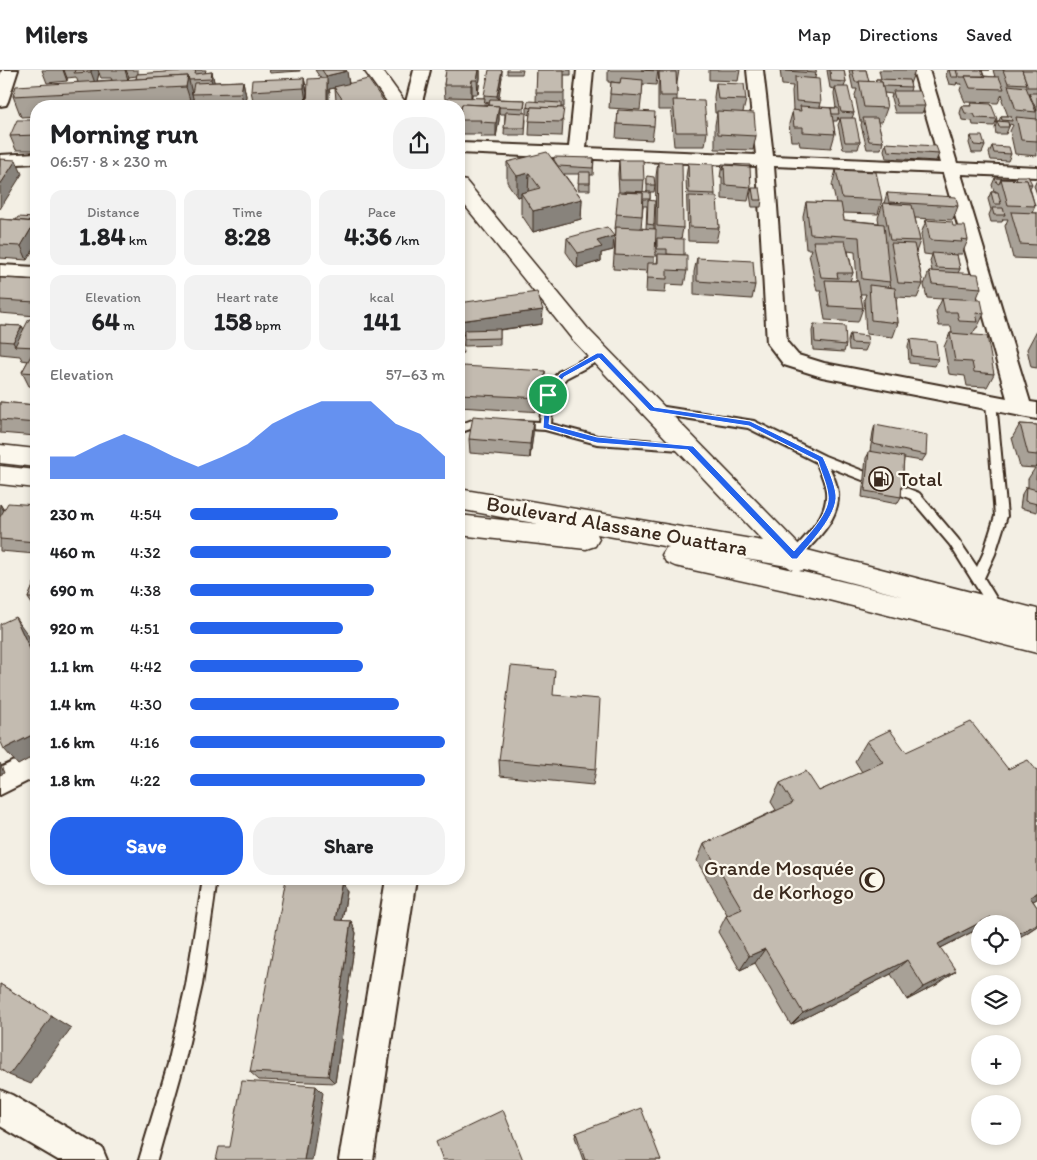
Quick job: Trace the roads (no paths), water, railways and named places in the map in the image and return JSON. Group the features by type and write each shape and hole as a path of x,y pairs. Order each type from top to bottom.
{"main road":[{"path":"373,70 395,100"},
{"path":"465,192 580,334 821,587"},
{"path":"0,454 30,457"},
{"path":"0,475 30,478"},
{"name":"Boulevard Alassane Ouattara","path":"465,504 794,557 1037,620"},
{"name":"Boulevard Alassane Ouattara","path":"465,526 625,544 821,587 1037,641"}],"street":[{"path":"0,101 10,70"},
{"path":"414,100 422,70"},
{"path":"577,151 585,70"},
{"path":"755,70 765,160 777,343 790,360 822,370 1029,409 948,168 921,70"},
{"path":"465,148 577,151 1037,172"},
{"path":"0,160 30,158"},
{"path":"0,271 30,273"},
{"path":"0,782 30,766"},
{"path":"356,1160 400,885"},
{"path":"0,1106 90,1160"}],"lane":[{"path":"545,426 548,395 562,375 600,355"},
{"path":"977,578 989,554 1001,516 991,402"},
{"path":"652,409 750,424 821,459 915,496 954,542 998,611"},
{"path":"465,427 472,424 545,426 597,440 690,448"},
{"path":"794,557 822,524 830,508 833,496 821,459"},
{"path":"148,1160 176,1064 192,994 209,885"}],"place":[{"name":"Total","path":"881,479"},
{"name":"Grande Mosquée de Korhogo","path":"872,880"}]}
